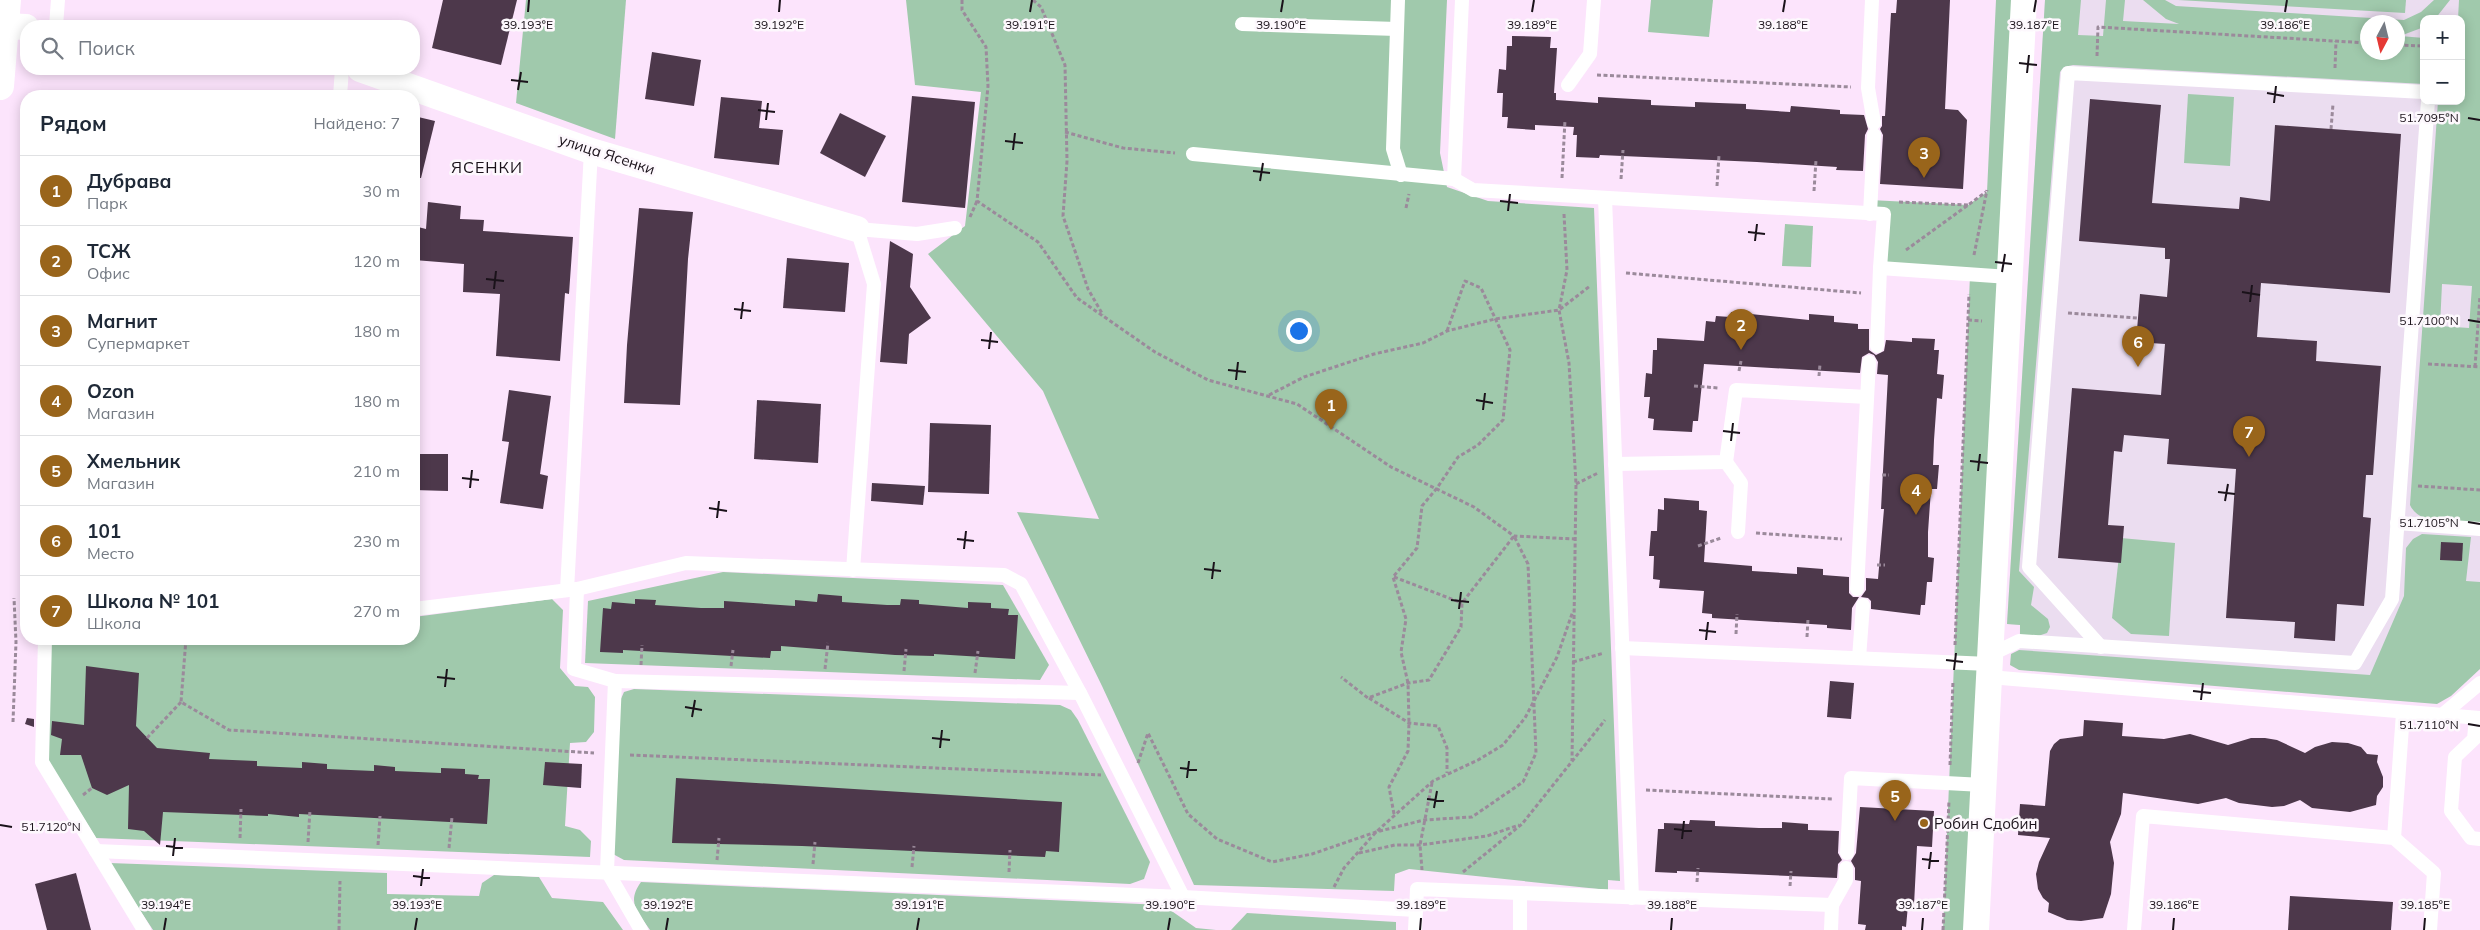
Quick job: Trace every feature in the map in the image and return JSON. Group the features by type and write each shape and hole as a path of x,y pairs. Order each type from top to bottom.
{"main road":[{"path":"0,86 13,18"}],"street":[{"path":"1976,930 2024,0"},
{"name":"улица Ясенки","path":"377,75 419,90"},
{"name":"улица Ясенки","path":"420,90 591,151 857,229"}],"lane":[{"path":"56,20 58,0"},
{"path":"1398,0 1393,149 1401,175"},
{"path":"1454,179 1462,0"},
{"path":"1573,80 1590,54 1594,0"},
{"path":"1870,207 1874,129 1868,88 1872,0"},
{"path":"1242,24 1397,29"},
{"path":"2101,647 2029,567 2068,73 2420,92"},
{"path":"340,90 342,75"},
{"path":"1990,666 2019,641 2355,663 2392,599 2411,363 2428,105"},
{"path":"591,151 572,589 574,669 616,681 1080,693"},
{"path":"1193,154 1454,179 1473,190 1813,210 1870,207 1884,214 1877,346"},
{"path":"1605,198 1632,898"},
{"path":"853,570 874,284 857,229 916,234 955,228"},
{"path":"1880,268 2009,277"},
{"path":"1857,589 1869,362"},
{"path":"1738,532 1740,483 1726,462 1736,390 1867,397"},
{"path":"1615,464 1726,462"},
{"path":"2397,523 2480,529"},
{"path":"420,609 572,589 686,563 1004,575 1021,584 1080,693 1183,897"},
{"path":"1859,658 1863,605"},
{"path":"45,645 42,762 144,930"},
{"path":"1622,648 1954,663 2403,713 2478,718 2474,739 2455,757 2451,811 2471,838 2480,838"},
{"path":"616,681 607,871 641,930"},
{"path":"2440,716 2480,683"},
{"path":"2394,838 2403,713"},
{"path":"1847,853 1851,778 1983,785"},
{"path":"2134,930 2143,816 2394,838 2434,873 2430,930"},
{"path":"96,851 607,871 1183,897 1416,910"},
{"path":"1831,930 1832,905 1846,880 1846,868"},
{"path":"1415,930 1416,889 1832,905"},
{"path":"1520,893 1520,930"}],"path":[{"path":"962,0 962,10 986,47 988,86 977,201 1038,242 1077,298 1154,352 1208,380 1297,404 1391,467 1474,506 1514,536 1528,564 1536,753 1523,782 1472,817 1424,820 1376,832 1312,854 1272,862 1217,839 1188,814 1148,733 1128,790"},
{"path":"1033,0 1041,7 1064,65 1067,161 1063,216 1088,289 1104,318"},
{"path":"2096,74 2098,27 2360,42"},
{"path":"2334,87 2336,41"},
{"path":"2405,45 2420,46"},
{"path":"1573,80 1868,88"},
{"path":"1565,120 1560,195 1565,215 1567,270 1559,310 1569,363 1576,484 1572,762"},
{"path":"1065,132 1123,148 1193,154"},
{"path":"1620,198 1623,150"},
{"path":"1716,204 1719,155"},
{"path":"1813,210 1816,160"},
{"path":"1880,268 1987,192 1970,274 1943,930"},
{"path":"1870,207 1968,205"},
{"path":"1269,395 1304,376 1374,354 1423,343 1447,331 1495,319 1559,310 1608,272 1879,294"},
{"path":"1393,577 1417,548 1422,506 1458,457 1478,445 1503,420 1510,350 1481,288 1464,282 1447,331"},
{"path":"2438,364 2478,367 2480,296"},
{"path":"2049,312 2138,318"},
{"path":"2429,487 2480,490"},
{"path":"1738,532 1860,540"},
{"path":"1514,536 1575,539"},
{"path":"1368,698 1408,683 1429,680 1461,627 1462,603 1514,536"},
{"path":"1393,577 1462,603"},
{"path":"1393,577 1406,619 1401,652 1408,683 1409,723 1408,751 1389,787 1394,814"},
{"path":"13,722 16,642 14,598"},
{"path":"1332,905 1334,883 1376,832 1394,814 1433,781 1478,760 1503,745 1525,718 1557,657 1574,608"},
{"path":"823,687 828,642"},
{"path":"1574,662 1622,648"},
{"path":"1341,677 1368,698 1409,723 1438,726 1447,748 1447,773"},
{"path":"1433,781 1420,845 1423,876 1435,890 1522,824 1624,696"},
{"path":"147,738 181,702"},
{"path":"1628,789 1850,800"},
{"path":"239,856 241,809"},
{"path":"308,858 310,810"},
{"path":"377,862 380,816"},
{"path":"448,865 452,817"},
{"path":"1358,853 1395,845 1420,845 1487,836 1522,824"},
{"path":"339,930 341,860"}],"shaded area":[{"path":"2045,0 2480,0 2480,596 2372,683 2019,661 2020,625 2007,624"}],"green space":[{"path":"526,0 626,0 615,139 516,103"},
{"path":"906,0 1447,0 1440,153 1447,187 1488,201 1594,208 1620,881 1608,880 1608,890 1409,869 1395,874 1394,891 1194,885 1102,686 1017,512 1099,519 1043,391 928,254 965,226 981,92 915,85"},
{"path":"1651,0 1713,0 1709,37 1648,32"},
{"path":"1996,0 2024,0 1976,930 1943,930 1970,275 1880,268 1884,214 1870,200 1968,205 1987,192"},
{"path":"2045,0 2081,0 2078,35 2103,36 2106,0 2125,0 2123,21 2179,24 2166,19 2143,0 2165,0 2176,6 2360,17 2360,60 2405,60 2405,36 2420,38 2420,84 2073,65 2064,67 2060,72 2019,571 2034,587 2031,605 2048,619 2050,627 2047,633 2035,637 2020,637 2020,625 2007,624"},
{"path":"2178,0 2406,0 2405,13"},
{"path":"2434,0 2450,0 2438,15 2420,15 2420,28 2405,34 2405,20 2421,12"},
{"path":"2459,0 2480,0 2480,524 2431,520 2415,512 2410,505 2438,105 2465,105 2465,15 2458,15","holes":["2442,284 2472,286 2469,328 2440,326"]},
{"path":"2188,94 2234,97 2230,166 2184,163"},
{"path":"1785,224 1813,226 1811,267 1782,266"},
{"path":"2422,534 2471,537 2466,581 2480,582 2480,669 2451,696 2437,704 2019,670 2010,665 2011,654 2019,650 2370,675 2404,596 2406,548 2413,539"},
{"path":"2121,538 2175,543 2169,636 2131,634 2112,618"},
{"path":"723,572 1003,585 1049,665 1040,680 585,663 588,601"},
{"path":"552,599 563,610 560,668 575,686 588,687 595,697 594,732 586,742 570,743 565,826 580,830 591,841 590,857 96,838 48,761 51,645 420,645 420,616"},
{"path":"634,689 1060,705 1071,710 1078,720 1150,862 1144,879 1130,884 624,860 613,854 620,701 624,692"},
{"path":"109,863 387,873 387,894 479,896 482,883 494,875 539,877 552,898 603,902 623,930 153,930"},
{"path":"641,882 1163,905 1196,928 1216,930 650,930 635,907 634,902 634,896"},
{"path":"1247,913 1396,922 1396,930 1231,930"}],"building":[{"path":"443,0 517,0 501,65 432,48"},
{"path":"1897,0 1950,0 1945,109 1958,110 1967,120 1963,189 1880,184 1883,135 1880,129 1882,126 1882,116 1885,116 1891,13 1896,13"},
{"path":"1512,36 1551,37 1550,48 1557,48 1554,93 1556,93 1556,100 1598,103 1598,97 1651,100 1651,105 1695,107 1695,102 1746,104 1746,109 1790,112 1791,106 1840,110 1840,114 1864,115 1868,129 1865,135 1863,171 1836,170 1837,167 1757,162 1600,155 1599,158 1576,157 1577,135 1573,135 1574,127 1535,125 1535,130 1507,128 1508,117 1502,117 1503,93 1497,93 1499,69 1506,70 1507,46 1512,46"},
{"path":"652,52 701,60 694,106 645,99"},
{"path":"912,96 975,102 965,208 902,202"},
{"path":"721,97 762,101 759,128 783,130 779,165 714,158"},
{"path":"2090,99 2161,105 2152,203 2239,209 2240,197 2270,201 2275,125 2401,134 2390,293 2261,283 2257,337 2317,341 2316,361 2381,366 2373,475 2366,475 2363,517 2371,518 2364,606 2337,604 2335,641 2294,638 2295,622 2226,618 2236,469 2167,464 2169,439 2124,435 2122,452 2114,451 2108,525 2124,526 2121,563 2058,558 2072,388 2161,395 2165,344 2136,342 2140,294 2167,297 2170,259 2165,259 2165,248 2079,241"},
{"path":"840,113 886,136 865,177 820,153"},
{"path":"420,117 435,121 420,178"},
{"path":"428,202 461,206 460,219 484,220 483,231 573,237 569,294 565,293 560,361 496,356 500,294 463,292 464,264 420,260 420,228 426,229"},
{"path":"639,208 693,212 688,259 680,405 624,403"},
{"path":"890,241 913,254 910,287 931,318 909,334 907,364 880,362"},
{"path":"787,258 849,263 845,312 783,308"},
{"path":"1731,312 1809,320 1809,314 1834,316 1834,322 1858,324 1858,329 1869,329 1869,350 1876,355 1884,351 1886,340 1912,342 1912,338 1935,339 1934,350 1939,350 1937,374 1944,375 1942,399 1937,398 1933,465 1939,465 1937,489 1931,489 1928,532 1928,557 1934,558 1932,582 1927,582 1925,605 1921,605 1920,615 1871,609 1871,601 1868,598 1861,597 1866,590 1866,578 1878,579 1884,509 1881,509 1888,375 1877,374 1878,362 1874,355 1869,353 1862,357 1860,373 1704,364 1698,421 1693,421 1692,432 1653,430 1654,419 1648,418 1650,397 1644,397 1646,373 1652,374 1653,350 1657,350 1657,338 1704,341 1706,321 1715,322 1716,316 1730,317"},
{"path":"509,390 551,396 540,474 548,476 543,509 500,503 509,442 502,441"},
{"path":"757,400 821,404 818,463 754,459"},
{"path":"930,423 991,425 989,494 928,492"},
{"path":"420,454 448,454 448,491 420,490"},
{"path":"872,483 925,486 923,505 871,501"},
{"path":"1664,498 1699,501 1699,510 1707,511 1704,562 1752,566 1752,571 1797,574 1797,567 1823,569 1823,575 1849,577 1849,593 1853,597 1859,597 1852,608 1851,630 1827,628 1827,625 1712,618 1712,614 1702,613 1704,591 1659,588 1660,580 1653,579 1654,556 1649,556 1651,531 1657,531 1658,509 1664,510"},
{"path":"2441,542 2463,543 2462,561 2440,560"},
{"path":"818,594 842,596 842,602 887,605 900,605 901,599 919,600 919,604 968,608 968,602 991,603 991,608 1009,609 1008,615 1018,615 1015,659 934,654 934,656 895,655 781,646 781,651 771,651 770,658 623,650 623,653 600,652 603,608 611,609 612,602 635,604 635,599 656,600 655,605 701,608 724,608 724,601 795,606 795,600 817,602"},
{"path":"86,666 139,673 136,726 157,748 210,753 209,759 257,761 257,766 302,768 302,762 327,764 327,769 374,771 374,765 395,767 395,771 441,773 441,768 465,769 465,774 479,775 478,779 490,779 487,824 299,814 299,817 268,814 268,816 163,812 160,845 144,831 128,829 129,785 107,795 92,788 81,755 60,755 62,739 51,735 52,721 84,725"},
{"path":"1830,681 1854,683 1851,719 1827,717"},
{"path":"27,718 34,719 34,727 25,724"},
{"path":"2084,720 2123,723 2122,736 2164,739 2190,734 2228,745 2251,738 2265,738 2277,740 2305,753 2315,747 2332,742 2348,743 2361,747 2367,754 2378,755 2377,762 2383,777 2383,787 2377,796 2376,805 2350,812 2312,808 2300,800 2284,806 2272,807 2239,803 2226,798 2198,804 2123,793 2121,814 2110,842 2114,863 2111,894 2103,918 2081,921 2067,920 2048,912 2049,903 2043,898 2038,889 2036,874 2039,862 2050,838 2018,835 2020,804 2045,806 2050,751 2060,739 2083,736"},
{"path":"545,762 582,764 581,788 543,785"},
{"path":"676,778 1062,802 1059,852 1046,851 1045,857 802,846 672,843"},
{"path":"1860,807 1934,811 1932,847 1917,846 1914,905 1908,905 1906,927 1902,926 1902,930 1865,930 1866,925 1858,924 1861,881 1855,880 1855,868 1851,861 1856,853"},
{"path":"1690,820 1715,821 1715,826 1759,828 1782,828 1782,822 1808,824 1808,830 1839,831 1838,853 1842,860 1838,864 1837,878 1677,871 1677,873 1655,872 1658,829 1664,829 1664,823 1689,824"},
{"path":"76,873 91,930 47,930 35,884"},
{"path":"2290,896 2393,902 2391,930 2288,930"}],"place":[{"name":"Магнит","path":"1924,178"},
{"name":"ТСЖ","path":"1741,350"},
{"name":"101","path":"2138,367"},
{"name":"Дубрава","path":"1331,430"},
{"name":"Школа № 101","path":"2249,457"},
{"name":"Ozon","path":"1916,515"},
{"name":"Хмельник","path":"1895,821"},
{"name":"Робин Сдобин","path":"1924,823"}],"district":[{"name":"ЯСЕНКИ","path":"487,167"}]}
